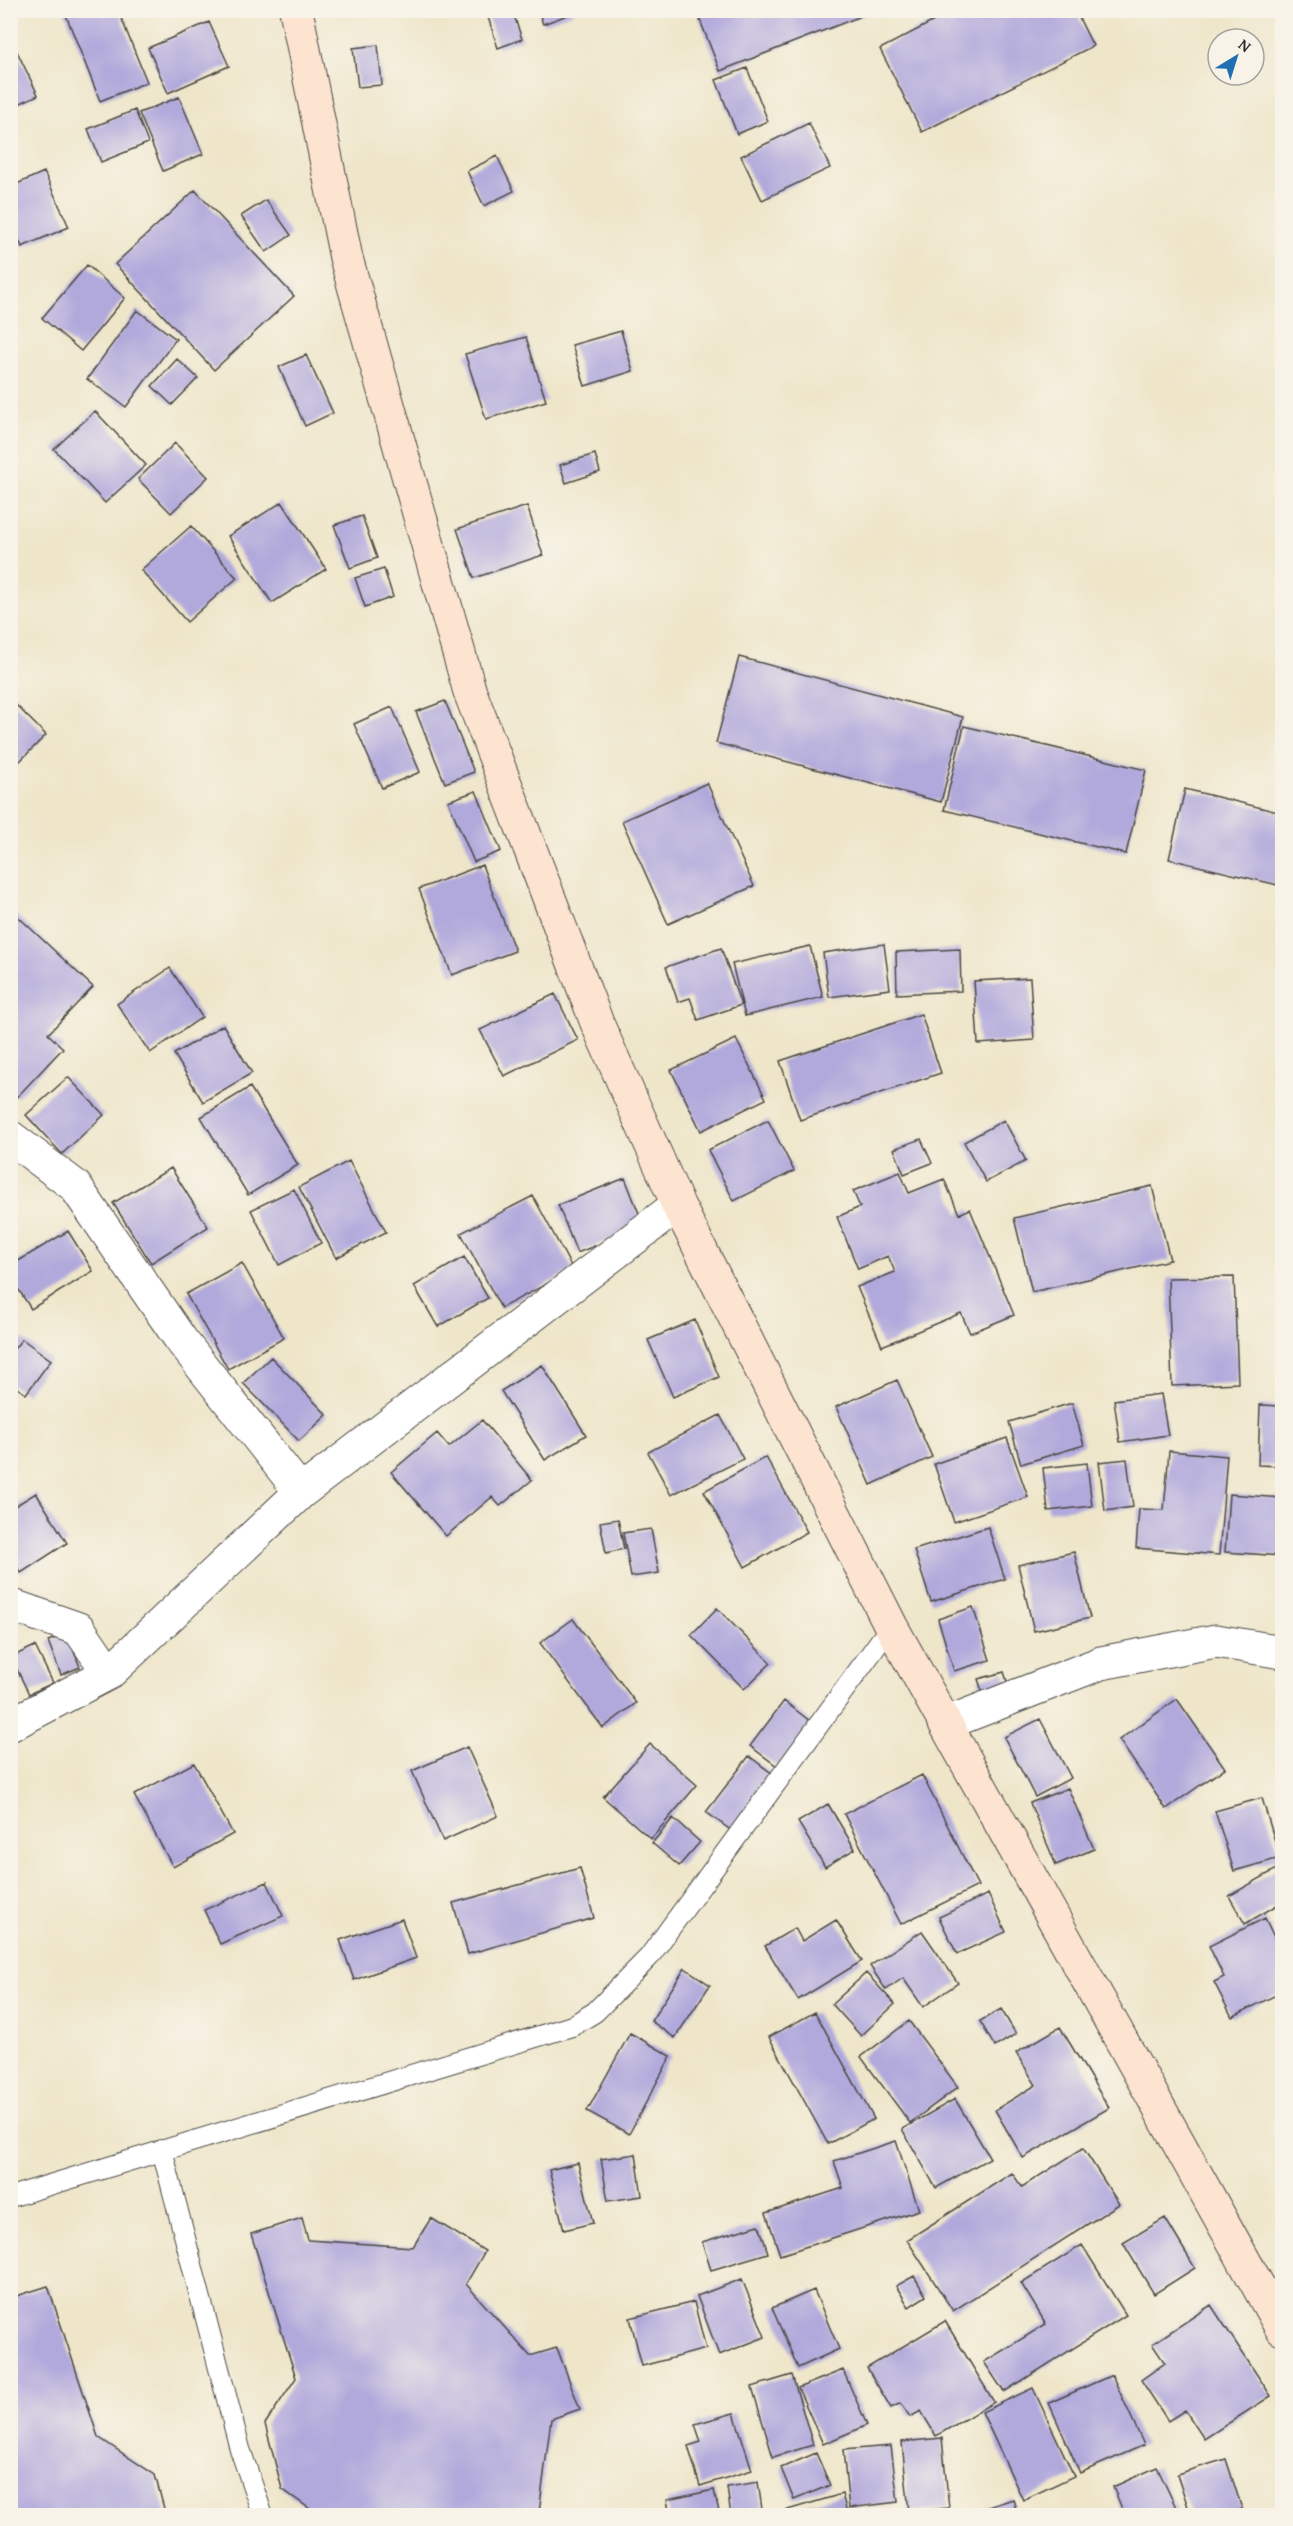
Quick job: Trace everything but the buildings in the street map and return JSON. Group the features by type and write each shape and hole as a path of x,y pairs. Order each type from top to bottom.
{"main road":[{"path":"296,10 346,258 470,692 597,1023 678,1205 891,1626 1282,2329"}],"street":[{"path":"10,1137 44,1160 75,1186 181,1340 301,1492"},
{"path":"10,1725 109,1673 301,1492 678,1205"},
{"path":"10,1605 79,1629 109,1673"},
{"path":"947,1723 1101,1663 1216,1641 1282,1652"}],"lane":[{"path":"10,2197 572,2026 595,2012 649,1957 891,1626"},
{"path":"162,2150 240,2449 263,2516"}]}
